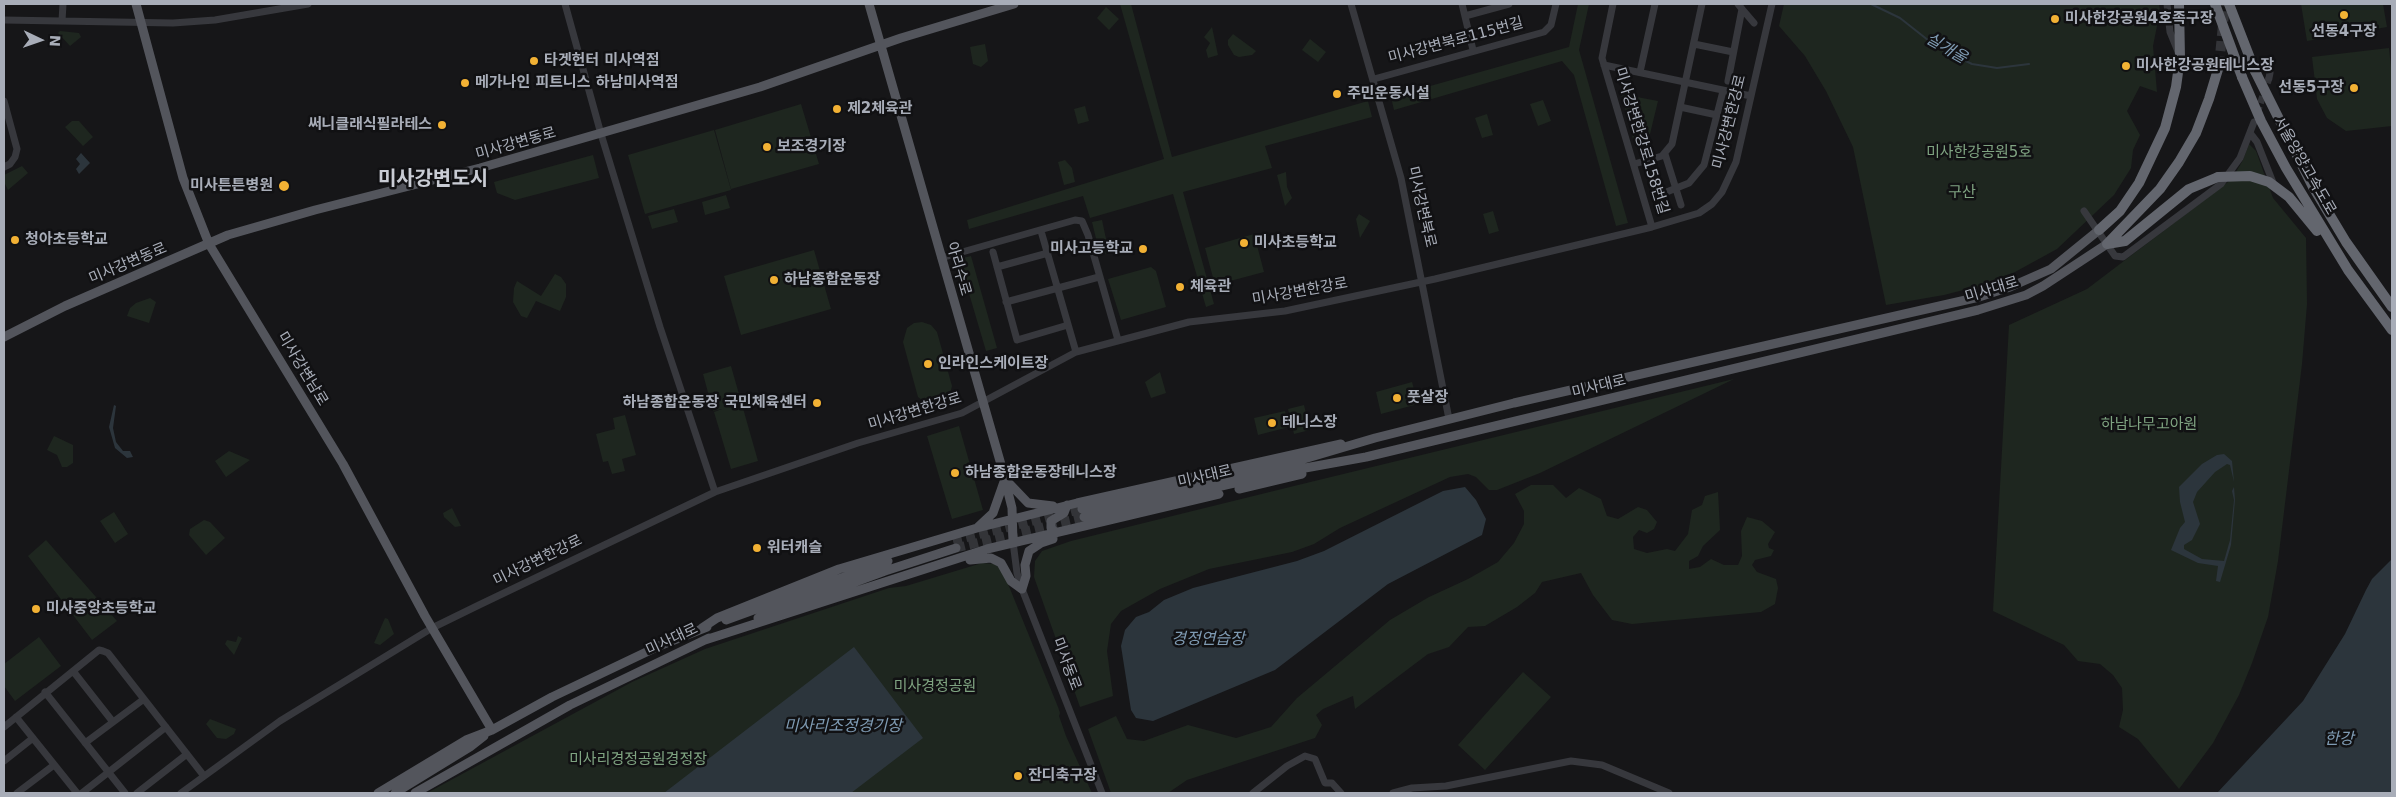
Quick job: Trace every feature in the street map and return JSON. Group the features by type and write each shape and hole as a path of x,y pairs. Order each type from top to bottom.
{"highway":[{"path":"2099,230 2120,212 2154,153 2170,114 2180,58 2179,4"},
{"name":"서울양양고속도로","path":"2215,4 2242,77 2261,121 2286,168 2348,270 2392,330"},
{"name":"서울양양고속도로","path":"2229,4 2255,71 2313,187 2346,242 2392,307"},
{"path":"2107,244 2160,188 2178,162 2196,133 2209,100 2219,66"},
{"path":"2107,244 2125,241 2189,189 2218,177 2250,176 2269,182 2281,189 2304,213 2348,270"}],"main road":[{"name":"미사강변남로","path":"136,4 183,178 209,244 343,464 432,628 492,730"},
{"name":"아리수로","path":"869,4 1005,478 1013,519 1014,542"},
{"name":"미사강변동로","path":"4,337 65,306 228,235 601,134 760,87 881,45 1014,4"},
{"name":"미사대로","path":"2099,230 2051,269 2010,287 1979,297 1450,420 1366,441 1287,464 1083,513 1366,457 1993,305 2044,286 2107,244"},
{"path":"977,528 1329,445 1366,441"},
{"path":"705,640 1014,542 1345,464 1366,457"},
{"path":"954,542 977,528 993,513 1005,478 1028,503 1064,506"},
{"path":"1056,533 1051,528 1051,521 1064,513 1064,506"},
{"path":"959,559 991,558 1001,563 1011,581 1022,589 1026,576 1025,565 1030,551 1041,543 1068,530"},
{"name":"미사대로","path":"378,793 466,740 492,730 590,678 702,628 717,618 839,569 954,542"},
{"name":"미사대로","path":"415,793 570,704 705,640 954,542"},
{"path":"954,542 960,544 959,559"},
{"name":"미사대로","path":"395,793 470,748 492,730"}],"street":[{"path":"62,21 63,4"},
{"path":"4,20 141,23 215,20 308,4"},
{"path":"565,4 601,134 660,327 715,492"},
{"name":"미사강변북로","path":"1352,4 1401,178 1450,420"},
{"path":"1462,4 1473,50"},
{"path":"1465,16 1509,4"},
{"name":"미사강변북로115번길","path":"1374,79 1473,50 1544,32 1551,25 1556,4"},
{"name":"미사강변한강로158번길","path":"1613,4 1602,58 1652,227"},
{"path":"1640,72 1655,4"},
{"path":"1634,164 1665,154 1672,144 1702,4"},
{"name":"미사강변한강로","path":"181,793 280,721 432,628 632,530 715,492 858,444 962,413 1076,352 1189,322 1285,311 1423,281 1652,227 1699,212 1712,204 1722,192 1736,162 1772,4"},
{"path":"2166,4 2172,39 2180,58"},
{"path":"1740,6 1754,23"},
{"path":"1728,81 1740,6"},
{"path":"1694,44 1733,52"},
{"path":"1604,64 1751,96"},
{"name":"미사강변한강로158번길","path":"1676,190 1696,176 1704,165 1723,90"},
{"path":"4,101 17,149 15,157 10,164 4,167"},
{"path":"1680,108 1717,115"},
{"path":"2084,211 2099,230 2115,256 2123,257 2221,184 2240,158 2254,122"},
{"path":"2250,133 2257,142 2277,192"},
{"path":"1665,154 1681,205"},
{"path":"1664,193 1676,190"},
{"path":"941,258 1075,220 1082,221 1088,235 1118,340"},
{"path":"1041,231 1076,352"},
{"path":"993,252 1017,340 1068,325"},
{"path":"996,267 1048,253"},
{"path":"1006,302 1100,277"},
{"name":"미사동로","path":"1014,542 1017,573 1022,589 1102,793"},
{"path":"4,727 99,650 103,650 108,653 204,776"},
{"path":"73,671 113,722"},
{"path":"45,692 125,793"},
{"path":"85,743 144,699"},
{"path":"16,717 77,793"},
{"path":"82,793 166,727"},
{"path":"4,761 33,738"},
{"path":"137,793 187,754"},
{"path":"1252,793 1287,766 1305,756 1315,759 1325,782 1332,783 1341,793"},
{"path":"1393,793 1412,788 1446,786 1571,761 1602,765 1669,793"},
{"path":"17,793 54,765"}],"green space":[{"path":"1120,4 1131,4 1172,157 1368,101 1372,117 1265,146 1272,168 1183,192 1214,304 1206,307 1173,194 1090,218 1083,196 969,229 967,220 1164,159"},
{"path":"1578,4 1589,4 1579,50 1628,223 1616,226 1574,75 1562,61 1394,110 1391,97 1569,47"},
{"name":"미사한강공원5호","path":"1784,4 2159,4 2160,11 2153,46 2157,92 2140,86 2127,111 2140,135 2133,150 2131,168 2114,195 2057,249 2015,272 1983,285 1944,295 1886,305 1853,147 1826,91 1805,56 1779,26"},
{"name":"선동4구장","path":"2301,4 2383,4 2387,27 2307,41"},
{"path":"1106,7 1119,19 1109,30 1097,18"},
{"path":"1212,27 1218,55 1208,58 1206,50 1210,43 1204,37"},
{"path":"60,31 79,33 81,37 70,46 58,33"},
{"path":"1233,34 1256,51 1252,55 1239,57 1234,55 1228,45 1228,40"},
{"path":"1310,39 1326,52 1318,62 1302,50"},
{"path":"985,44 988,61 981,67 973,64 970,47"},
{"name":"선동5구장","path":"2389,48 2392,76 2392,126 2346,131 2327,118 2317,99 2312,57"},
{"path":"1621,94 1658,101 1650,134 1633,139"},
{"path":"1543,100 1551,121 1538,126 1530,104"},
{"name":"보조경기장","path":"801,104 819,164 731,189 715,130"},
{"path":"1085,106 1089,121 1078,124 1074,109"},
{"path":"1487,114 1493,135 1482,138 1475,118"},
{"path":"72,121 79,121 93,137 83,146 65,127"},
{"path":"714,130 731,190 645,214 628,155"},
{"name":"하남나무고아원","path":"2249,144 2256,151 2273,198 2306,238 2307,304 2302,364 2278,561 2268,617 2239,695 2213,743 2179,789 2138,739 2119,727 2123,710 2122,688 2113,675 2100,664 2078,661 2064,645 1993,611 2009,325 2087,289 2232,179 2243,160"},
{"path":"593,155 599,178 515,200 497,193 494,182"},
{"path":"1065,160 1072,168 1075,182 1064,185 1058,162"},
{"path":"22,166 28,173 8,190 4,182 4,175"},
{"path":"1286,172 1287,187 1292,198 1285,206 1277,175"},
{"path":"726,195 730,208 705,215 702,202"},
{"path":"674,209 678,222 652,229 648,216"},
{"path":"1493,211 1499,231 1489,234 1483,214"},
{"path":"1359,214 1370,221 1360,238 1356,219"},
{"path":"1102,220 1109,253 1100,255 1092,222"},
{"path":"1254,234 1264,272 1215,285 1205,248"},
{"path":"814,250 831,309 741,335 724,276"},
{"path":"971,256 997,348 986,351 960,263 963,258"},
{"path":"1151,267 1156,271 1166,307 1121,320 1108,279"},
{"path":"555,274 561,277 566,284 566,297 560,311 536,301 527,318 521,316 513,302 514,288 517,281 541,296"},
{"path":"150,298 156,302 149,323 127,316 130,308 136,303"},
{"name":"인라인스케이트장","path":"922,322 931,325 937,332 952,386 949,398 940,406 929,405 918,397 903,342 907,328 914,323"},
{"path":"731,366 758,461 731,469 714,412 722,409 713,411 703,374"},
{"path":"1160,372 1166,393 1151,398 1145,382"},
{"path":"1734,379 1540,473 1497,490 1489,490 1476,477 1468,474 1450,477 1340,528 1314,544 1292,552 1209,569 1160,589 1121,611 1111,624 1107,651 1113,696 1080,707 1034,577 1035,561 1042,551 1071,541"},
{"name":"풋살장","path":"1412,382 1418,404 1381,414 1376,392"},
{"path":"1304,405 1310,430 1294,434 1288,409"},
{"name":"테니스장","path":"1285,411 1289,427 1258,435 1254,418"},
{"path":"625,415 636,455 622,459 625,471 612,474 608,461 603,462 596,434 615,429 613,418"},
{"name":"하남종합운동장테니스장","path":"959,426 983,510 952,519 927,436"},
{"path":"54,436 73,445 73,463 67,467 62,467 57,455 47,450"},
{"path":"229,451 250,460 226,477 215,461"},
{"path":"1531,485 1553,485 1566,498 1579,488 1601,499 1607,516 1618,519 1638,507 1647,510 1657,522 1654,529 1647,533 1639,530 1633,537 1634,549 1647,553 1667,549 1675,551 1688,534 1692,510 1702,505 1705,496 1718,492 1720,530 1703,546 1698,556 1689,561 1689,569 1700,567 1711,559 1724,565 1738,565 1742,556 1741,531 1747,517 1762,521 1775,532 1768,544 1769,548 1774,550 1771,556 1755,560 1752,565 1757,572 1776,579 1778,588 1775,604 1761,612 1632,624 1612,620 1593,595 1581,573 1542,582 1535,593 1517,607 1485,626 1468,627 1449,647 1428,654 1355,709 1353,696 1323,709 1316,715 1322,725 1315,738 1187,780 1168,793 1111,793 1088,729 1116,716 1127,739 1144,741 1188,725 1236,738 1271,727 1297,698 1390,620 1429,597 1468,579 1498,562 1514,543 1524,524 1524,511 1515,494"},
{"path":"452,508 461,526 455,527 444,517 443,513"},
{"path":"114,512 128,534 115,543 100,521"},
{"path":"204,520 210,522 225,538 206,555 189,535 190,529"},
{"path":"46,540 117,621 92,640 28,556"},
{"name":"미사경정공원","path":"982,563 994,564 1002,569 1058,707 1066,736 1092,793 427,793 632,682 705,649 889,588 906,586"},
{"path":"385,618 388,619 394,634 380,645 374,643"},
{"path":"238,636 242,638 234,655 225,644 227,640 236,642"},
{"path":"39,637 61,666 15,701 4,686 4,664"},
{"path":"1523,672 1551,697 1485,770 1458,745"},
{"path":"210,719 236,729 234,734 226,739 217,738 206,724"}],"water":[{"path":"81,153 90,163 79,174 76,169 80,164 76,159"},
{"path":"114,405 116,406 113,428 116,442 123,451 130,451 133,457 127,458 115,448 109,427"},
{"path":"2224,454 2232,461 2234,482 2230,465 2227,464 2215,472 2197,492 2193,502 2200,524 2192,540 2184,545 2184,549 2202,559 2224,561 2230,540 2234,500 2232,491 2234,487 2235,500 2231,545 2220,582 2216,581 2218,566 2198,563 2171,550 2180,528 2185,522 2180,502 2179,487 2202,464 2217,455"},
{"name":"경정연습장","path":"1465,487 1476,500 1486,519 1482,535 1388,584 1275,670 1153,721 1136,718 1131,710 1121,646 1125,630 1136,617 1149,612 1164,600 1193,588 1297,561 1324,551 1443,491"},
{"name":"한강","path":"2392,559 2392,793 2217,793 2303,701 2345,634 2372,579"},
{"name":"미사리조정경기장","path":"854,647 923,738 851,793 664,793"}],"waterway":[{"name":"실개울","path":"1871,4 1900,18 1938,48 1972,64 1997,68 2029,64"}],"tunnel":[{"path":"2219,66 2225,4"},
{"path":"2257,113 2269,78"},
{"path":"953,541 1082,509"},
{"path":"956,548 1084,517"}],"place":[{"name":"선동4구장","path":"2344,15"},
{"name":"미사한강공원4호족구장","path":"2055,19"},
{"name":"타겟헌터 미사역점","path":"534,61"},
{"name":"미사한강공원테니스장","path":"2126,66"},
{"name":"메가나인 피트니스 하남미사역점","path":"465,83"},
{"name":"선동5구장","path":"2354,88"},
{"name":"주민운동시설","path":"1337,94"},
{"name":"제2체육관","path":"837,109"},
{"name":"써니클래식필라테스","path":"442,125"},
{"name":"보조경기장","path":"767,147"},
{"name":"미사튼튼병원","path":"284,186"},
{"name":"청아초등학교","path":"15,240"},
{"name":"미사초등학교","path":"1244,243"},
{"name":"미사고등학교","path":"1143,249"},
{"name":"하남종합운동장","path":"774,280"},
{"name":"체육관","path":"1180,287"},
{"name":"인라인스케이트장","path":"928,364"},
{"name":"풋살장","path":"1397,398"},
{"name":"하남종합운동장 국민체육센터","path":"817,403"},
{"name":"테니스장","path":"1272,423"},
{"name":"하남종합운동장테니스장","path":"955,473"},
{"name":"워터캐슬","path":"757,548"},
{"name":"미사중앙초등학교","path":"36,609"},
{"name":"잔디축구장","path":"1018,776"}],"district":[{"name":"미사강변도시","path":"433,180"}],"park label":[{"name":"구산","path":"1962,193"},
{"name":"미사리경정공원경정장","path":"638,760"}]}
